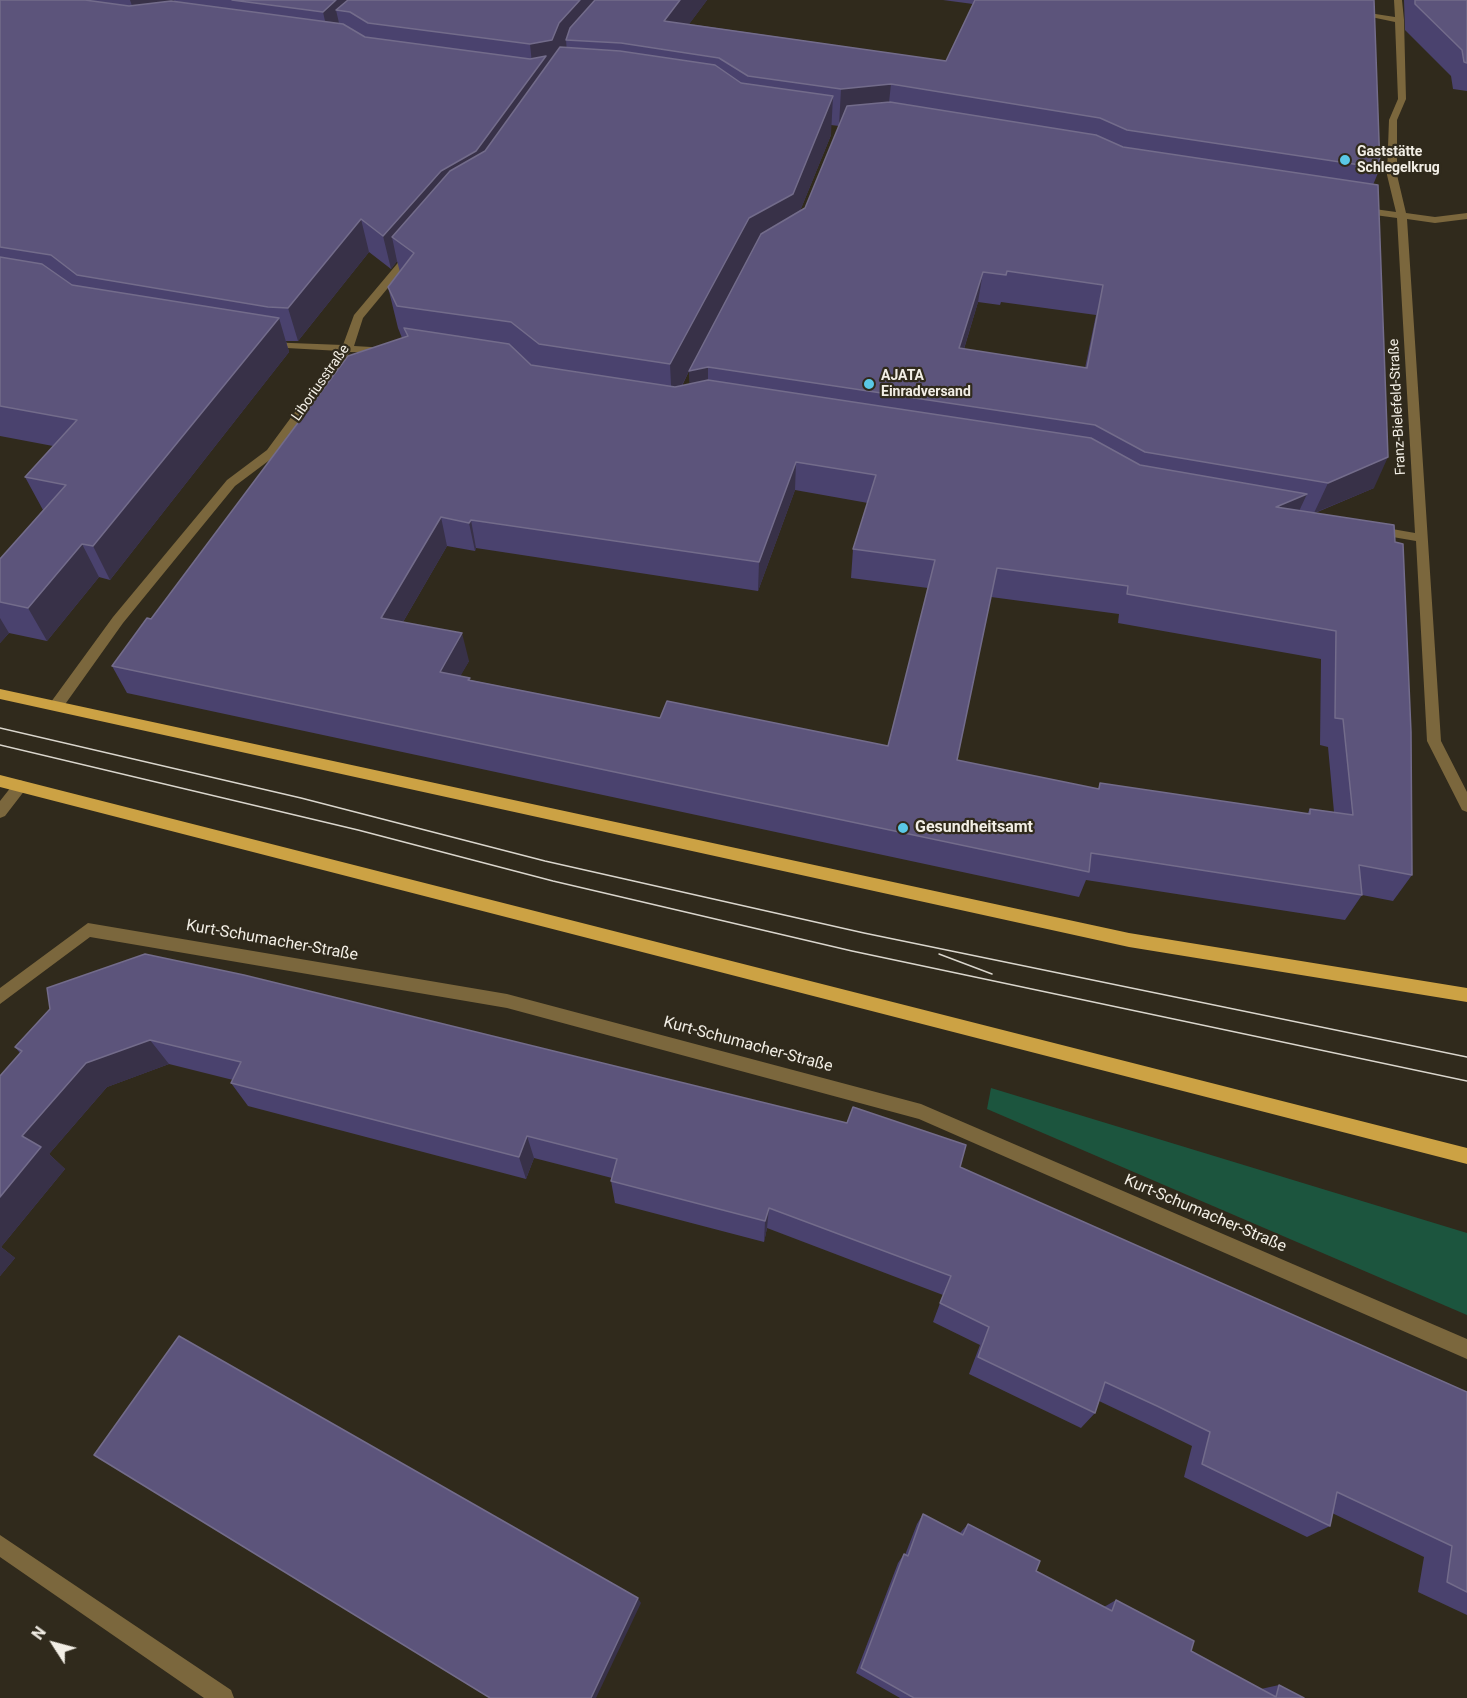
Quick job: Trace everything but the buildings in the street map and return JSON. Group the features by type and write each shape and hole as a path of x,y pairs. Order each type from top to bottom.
{"main road":[{"path":"0,694 1129,940 1467,995"},
{"path":"0,781 1467,1156"}],"street":[{"name":"Franz-Bielefeld-Straße","path":"1398,0 1402,99 1393,120 1392,175 1402,216 1434,741 1467,806"},
{"path":"1345,12 1400,20"},
{"path":"1345,207 1435,220 1467,216"},
{"name":"Liboriusstraße","path":"56,706 118,620 231,483 271,453 347,349 358,317 416,249"},
{"path":"256,342 279,346 399,351"},
{"path":"1362,528 1420,538"},
{"path":"0,812 20,786"},
{"name":"Kurt-Schumacher-Straße","path":"0,996 88,930 507,1001 921,1112 1467,1349"},
{"path":"0,1545 223,1698"}],"green space":[{"path":"991,1088 1467,1233 1467,1315 987,1109"}],"tram line":[{"path":"0,728 301,798 545,861 864,933 1467,1057"},
{"path":"0,745 358,830 553,881 852,951 1467,1081"},
{"path":"939,954 992,974"}],"place":[{"name":"Gaststätte Schlegelkrug","path":"1345,160"},
{"name":"AJATA Einradversand","path":"869,384"},
{"name":"Gesundheitsamt","path":"903,828"}]}
